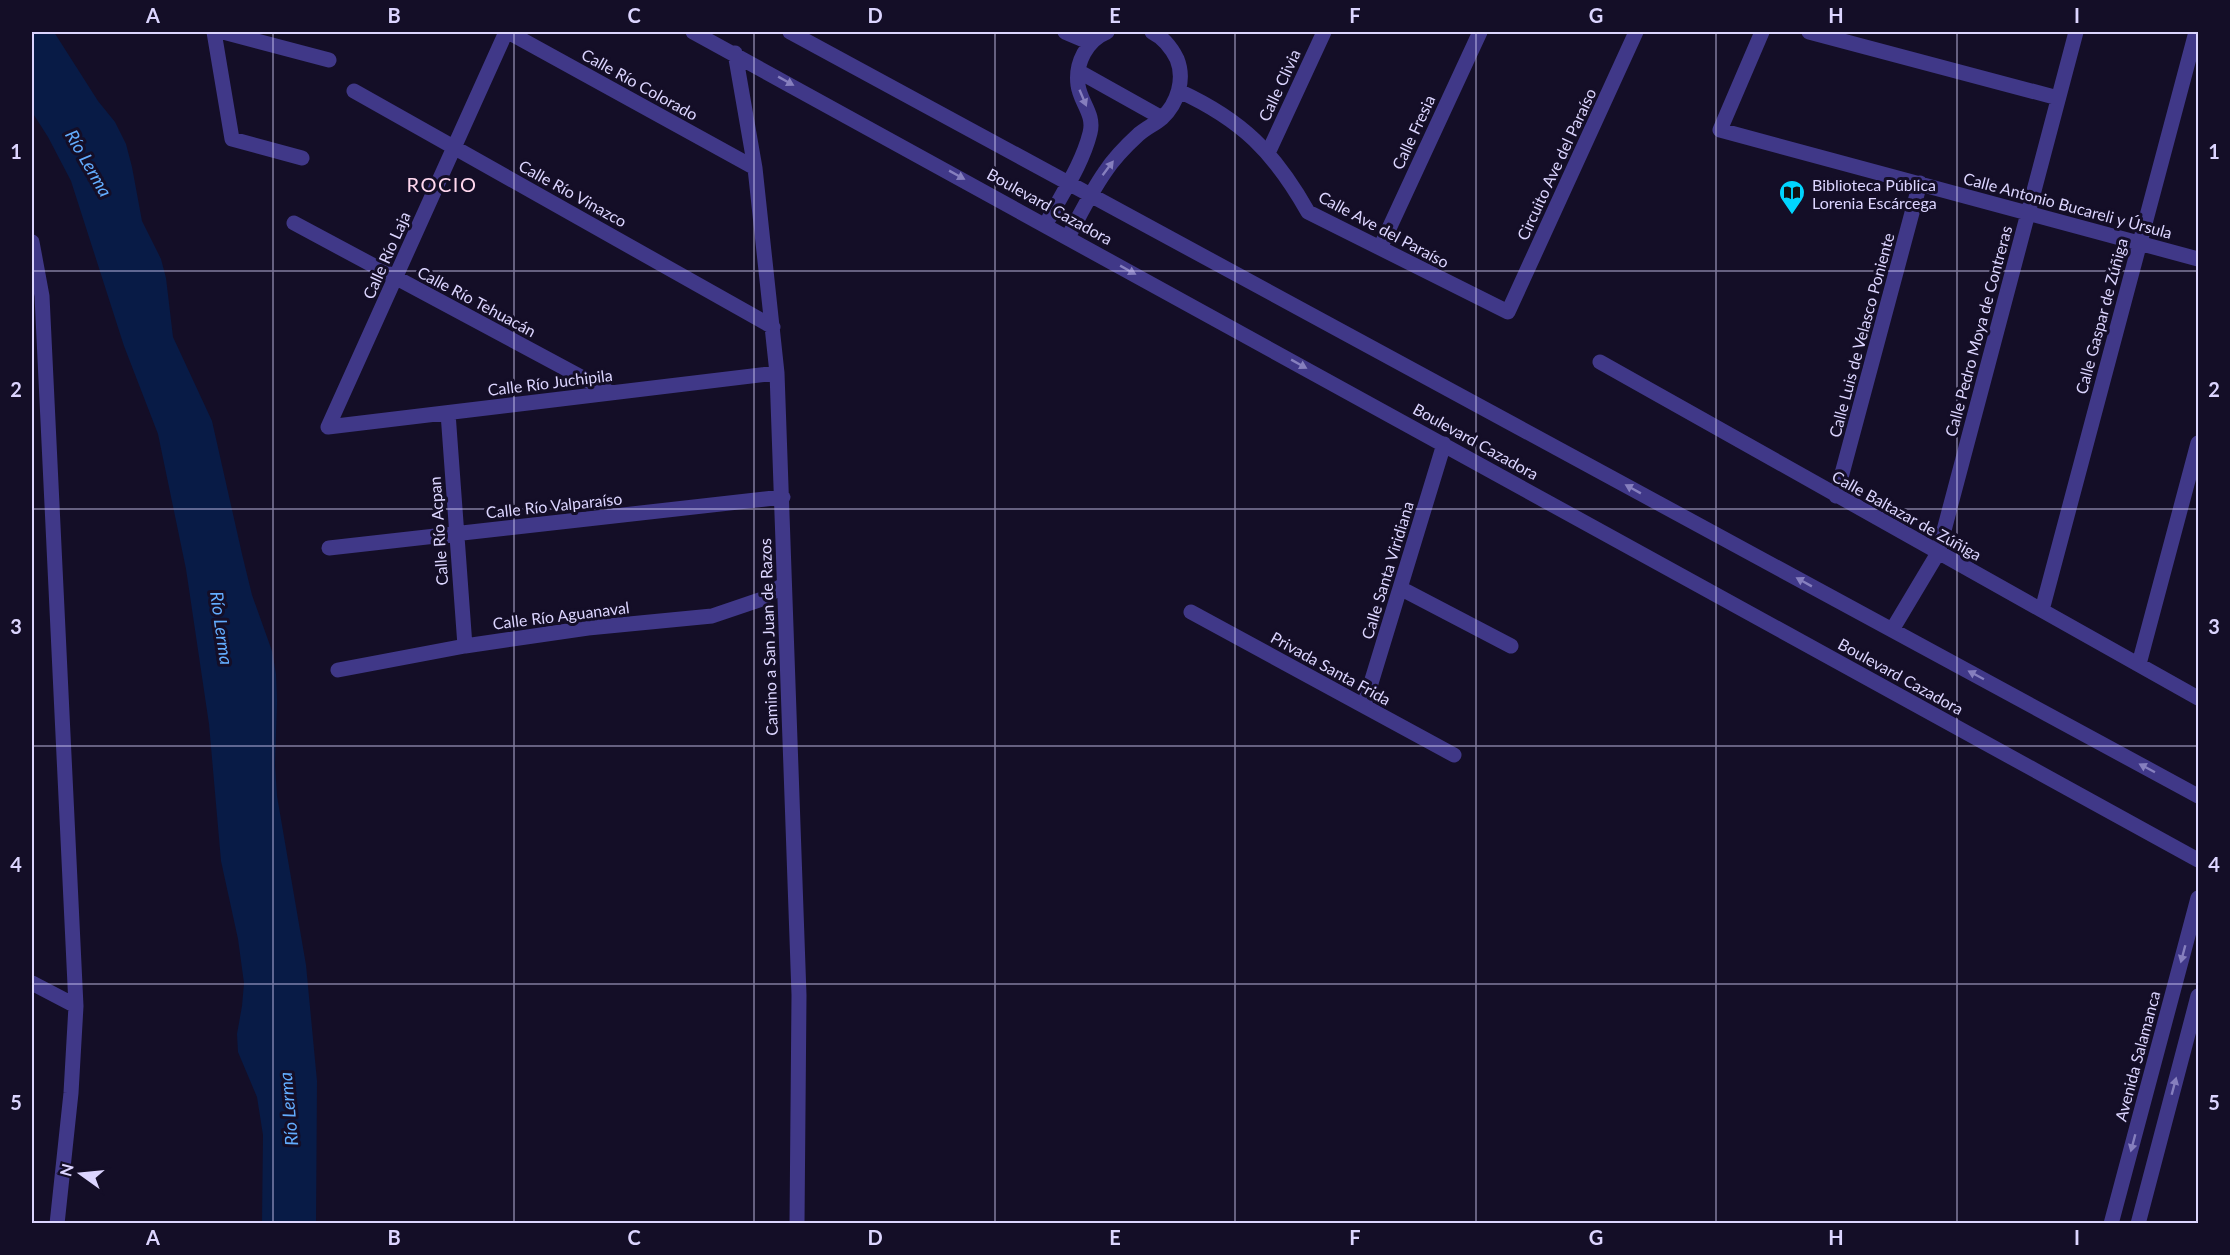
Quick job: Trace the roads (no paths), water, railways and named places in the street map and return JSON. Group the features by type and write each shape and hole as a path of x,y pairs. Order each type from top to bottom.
{"street":[{"path":"214,32 232,140 302,158"},
{"path":"223,32 329,60"},
{"name":"Calle Río Laja","path":"328,428 507,32"},
{"name":"Calle Río Colorado","path":"507,32 755,168"},
{"name":"Boulevard Cazadora","path":"693,32 735,53 2199,860"},
{"name":"Boulevard Cazadora","path":"790,32 2199,796"},
{"path":"1065,32 1091,43"},
{"path":"1046,224 1083,152 1091,131 1091,119 1080,91 1078,71 1085,51 1091,43 1107,32"},
{"path":"1068,237 1105,172 1121,151 1140,133 1162,118 1172,106 1179,91 1181,78 1174,51 1167,36 1152,32"},
{"name":"Calle Clivia","path":"1268,153 1324,32"},
{"name":"Calle Fresia","path":"1380,248 1480,32"},
{"name":"Circuito Ave del Paraíso","path":"1508,312 1636,32"},
{"name":"Calle Antonio Bucareli y Úrsula","path":"1762,32 1720,130 2199,259"},
{"path":"1809,32 2058,98"},
{"name":"Calle Pedro Moya de Contreras","path":"1892,630 1938,552 2076,32"},
{"name":"Calle Gaspar de Zúñiga","path":"2042,610 2196,32"},
{"name":"Camino a San Juan de Razos","path":"735,53 755,168 777,372 799,995 797,1224"},
{"path":"1078,71 1162,118"},
{"name":"Calle Río Vinazco","path":"354,91 773,327"},
{"name":"Calle Ave del Paraíso","path":"1179,91 1227,117 1268,153 1290,181 1308,212 1508,312"},
{"name":"Calle Luis de Velasco Poniente","path":"1836,496 1920,183"},
{"name":"Calle Río Tehuacán","path":"294,223 611,393"},
{"path":"32,242 42,296 76,1006 71,1093 57,1224"},
{"name":"Calle Baltazar de Zúñiga","path":"1600,362 2199,698"},
{"name":"Calle Río Juchipila","path":"328,428 777,372"},
{"name":"Calle Río Acpan","path":"448,413 465,646"},
{"path":"2139,664 2199,443"},
{"name":"Calle Santa Viridiana","path":"1364,706 1444,444"},
{"name":"Calle Río Valparaíso","path":"329,548 783,497"},
{"name":"Calle Río Aguanaval","path":"338,670 465,646 588,628 712,616 762,598 783,585"},
{"path":"1400,588 1511,646"},
{"name":"Privada Santa Frida","path":"1191,612 1454,755"},
{"name":"Avenida Salamanca","path":"2111,1224 2199,898"},
{"path":"32,983 76,1006"},
{"path":"2138,1224 2194,1032 2199,996"}],"water":[{"name":"Río Lerma","path":"32,32 54,32 98,101 115,122 126,144 142,221 161,259 166,278 173,337 212,421 252,595 272,651 277,701 275,765 277,796 306,965 317,1081 316,1223 262,1223 263,1135 257,1097 238,1052 237,1034 244,983 238,939 221,861 209,724 186,569 158,434 124,346 71,181 32,112"}],"place":[{"name":"Biblioteca Pública Lorenia Escárcega","path":"1792,216"}],"district":[{"name":"ROCIO","path":"442,184"}]}
